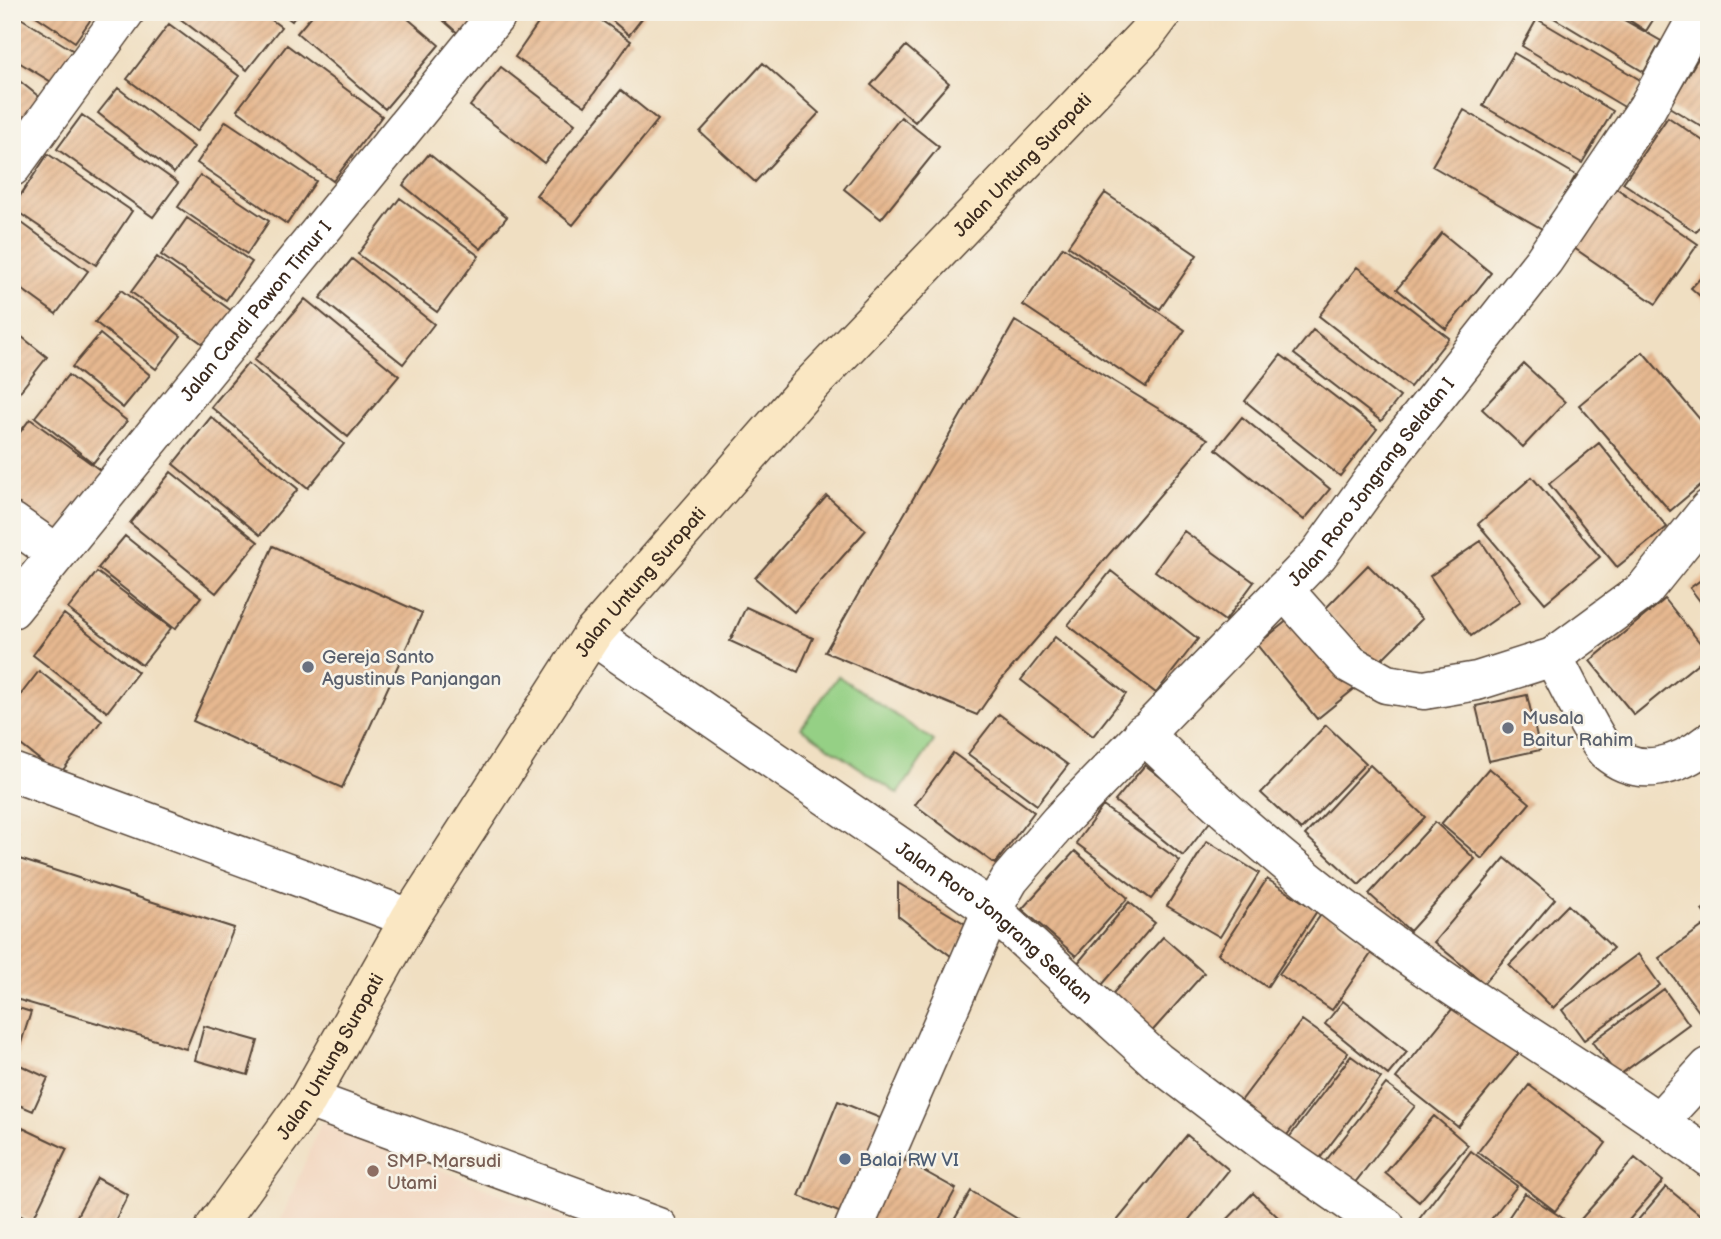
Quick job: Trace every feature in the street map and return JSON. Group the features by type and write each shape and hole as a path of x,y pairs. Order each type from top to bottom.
{"main road":[{"name":"Jalan Untung Suropati","path":"215,1227 308,1099 410,918 592,635 806,390 1146,36 1163,12"}],"street":[{"path":"12,167 125,12"},
{"name":"Jalan Candi Pawon Timur I","path":"12,609 499,12"},
{"name":"Jalan Roro Jongrang Selatan I","path":"854,1227 992,911 1010,879 1143,733 1318,555 1395,449 1544,260 1647,108 1700,12"},
{"path":"1284,590 1350,664 1386,684 1424,690 1477,681 1553,657 1644,590 1709,509"},
{"path":"12,523 56,553"},
{"name":"Jalan Roro Jongrang Selatan","path":"592,635 992,911 1157,1061 1270,1147 1386,1227"},
{"path":"1553,657 1606,751 1643,769 1671,764 1694,754 1709,742"},
{"path":"1143,733 1228,815 1362,923 1491,1013 1659,1121 1709,1158"},
{"path":"12,772 410,918"},
{"path":"1659,1121 1709,1067"},
{"path":"308,1099 657,1227"}],"shaded area":[{"name":"SMP Marsudi Utami","path":"322,1121 566,1221 564,1227 278,1227"}],"green space":[{"path":"838,676 934,741 898,794 801,728"}],"building":[{"path":"30,12 96,12 75,42"},
{"path":"261,12 281,27 247,70 174,14"},
{"path":"280,12 298,12 292,21"},
{"path":"315,12 400,12 439,45 385,109 297,33"},
{"path":"434,12 485,12 462,37"},
{"path":"546,12 589,12 631,41 585,106 515,57"},
{"path":"602,12 647,12 629,35"},
{"path":"1544,12 1610,12 1661,41 1644,72"},
{"path":"1617,12 1658,12 1646,31"},
{"path":"19,17 82,56 63,89 12,58 12,27"},
{"path":"1537,19 1642,81 1626,108 1522,46"},
{"path":"169,24 239,76 197,131 127,79"},
{"path":"287,45 382,116 333,181 237,110"},
{"path":"906,46 949,83 915,122 871,85"},
{"path":"1702,52 1709,56 1709,131 1669,107"},
{"path":"1514,53 1613,111 1582,163 1483,106"},
{"path":"763,63 819,113 755,182 700,132"},
{"path":"501,67 575,124 544,163 470,106"},
{"path":"17,79 48,104 12,151 12,85"},
{"path":"118,88 194,147 174,173 98,113"},
{"path":"621,90 658,120 573,225 536,195"},
{"path":"1464,110 1576,175 1544,230 1432,166"},
{"path":"82,115 178,183 153,217 57,149"},
{"path":"901,117 939,147 881,219 844,189"},
{"path":"1668,117 1709,145 1709,214 1696,232 1623,183"},
{"path":"226,121 316,181 287,224 197,163"},
{"path":"48,154 132,211 96,265 12,208"},
{"path":"429,154 507,217 481,249 403,185"},
{"path":"200,175 269,221 247,254 178,207"},
{"path":"1616,188 1698,244 1656,304 1574,248"},
{"path":"1105,193 1197,255 1160,309 1068,246"},
{"path":"400,198 479,256 437,312 358,254"},
{"path":"15,218 88,271 56,314 12,282 12,223"},
{"path":"187,218 252,262 226,300 161,255"},
{"path":"1442,233 1491,273 1446,329 1397,289"},
{"path":"1063,247 1185,330 1146,387 1023,305"},
{"path":"157,257 240,317 214,352 131,292"},
{"path":"352,259 434,324 403,364 320,298"},
{"path":"1357,267 1449,338 1410,387 1319,316"},
{"path":"1709,269 1709,304 1691,288"},
{"path":"121,290 181,336 156,369 95,322"},
{"path":"305,299 399,376 348,437 254,360"},
{"path":"1015,321 1208,439 1001,680 977,715 825,652"},
{"path":"12,329 47,357 14,399 12,397"},
{"path":"1313,330 1400,397 1381,421 1294,354"},
{"path":"100,334 150,375 123,408 72,367"},
{"path":"1643,352 1709,430 1709,478 1670,511 1579,405"},
{"path":"1281,355 1377,429 1340,476 1245,401"},
{"path":"248,363 344,444 308,488 211,407"},
{"path":"1524,364 1565,402 1523,447 1482,409"},
{"path":"68,375 127,421 93,463 35,417"},
{"path":"211,417 298,489 260,535 173,464"},
{"path":"1242,417 1330,489 1304,520 1216,449"},
{"path":"30,419 104,473 58,535 12,502 12,443"},
{"path":"1599,443 1667,527 1617,567 1549,484"},
{"path":"171,472 258,542 216,593 130,523"},
{"path":"1532,477 1600,557 1545,603 1478,524"},
{"path":"827,496 866,530 794,612 755,578"},
{"path":"1184,531 1254,582 1225,621 1155,571"},
{"path":"125,536 201,597 175,629 98,568"},
{"path":"1481,541 1521,601 1471,636 1430,576"},
{"name":"Gereja Santo Agustinus Panjangan","path":"273,546 422,613 342,788 193,721"},
{"path":"12,562 31,577 12,600"},
{"path":"1368,565 1422,619 1378,663 1324,610"},
{"path":"1111,571 1198,639 1156,693 1068,625"},
{"path":"97,572 171,628 142,665 68,609"},
{"path":"1709,574 1709,613 1690,588"},
{"path":"1665,599 1709,654 1634,715 1590,661"},
{"path":"746,607 813,638 798,672 730,641"},
{"path":"64,614 138,672 107,712 33,655"},
{"path":"1294,615 1354,689 1317,719 1257,645"},
{"path":"1055,637 1126,694 1093,736 1021,680"},
{"path":"39,671 102,720 59,775 12,738 12,706"},
{"name":"Musala Baitur Rahim","path":"1527,695 1540,750 1489,761 1476,706"},
{"path":"999,714 1068,765 1037,805 968,754"},
{"path":"1326,725 1366,763 1301,830 1261,793"},
{"path":"953,753 1034,812 995,864 915,805"},
{"path":"1145,765 1213,818 1183,856 1115,801"},
{"path":"1370,765 1425,817 1359,885 1305,835"},
{"path":"1489,768 1530,803 1482,859 1441,824"},
{"path":"1103,806 1180,861 1151,899 1076,843"},
{"path":"1435,822 1475,859 1410,931 1369,894"},
{"path":"12,834 19,837 12,851"},
{"path":"1207,841 1259,873 1220,937 1167,906"},
{"path":"1075,851 1128,898 1076,956 1022,909"},
{"path":"13,857 234,928 186,1049 12,998"},
{"path":"1505,858 1555,899 1484,983 1434,942"},
{"path":"1267,879 1317,911 1267,987 1218,954"},
{"path":"898,883 972,928 951,956 898,916"},
{"path":"1129,902 1155,923 1102,985 1077,964"},
{"path":"1568,905 1613,948 1553,1008 1509,965"},
{"path":"1709,905 1709,920 1702,910"},
{"path":"1323,912 1375,948 1332,1010 1279,974"},
{"path":"1703,926 1709,934 1709,1019 1706,1021 1659,958"},
{"path":"1163,937 1204,973 1147,1037 1106,1001"},
{"path":"1638,954 1660,985 1584,1040 1562,1010"},
{"path":"1664,989 1689,1024 1618,1076 1592,1042"},
{"path":"1343,1001 1407,1052 1388,1075 1325,1024"},
{"path":"1457,1003 1519,1053 1458,1127 1396,1078"},
{"path":"12,1006 31,1012 13,1068 12,1067"},
{"path":"1302,1020 1348,1053 1284,1139 1238,1105"},
{"path":"204,1026 258,1041 248,1075 195,1060"},
{"path":"1351,1056 1381,1078 1314,1166 1285,1143"},
{"path":"20,1065 48,1078 33,1111 12,1102 12,1082"},
{"path":"1386,1084 1415,1106 1353,1185 1324,1163"},
{"path":"1529,1085 1606,1143 1555,1211 1478,1152"},
{"name":"Balai RW VI","path":"838,1101 890,1122 851,1217 799,1196"},
{"path":"1434,1116 1468,1145 1419,1202 1385,1173"},
{"path":"12,1123 67,1149 32,1221 12,1212"},
{"path":"1187,1135 1229,1170 1183,1227 1112,1227"},
{"path":"1471,1151 1517,1186 1485,1227 1413,1227"},
{"path":"897,1156 956,1189 935,1227 875,1227 862,1219"},
{"path":"1635,1158 1663,1181 1623,1227 1591,1227 1581,1219"},
{"path":"97,1178 128,1195 112,1227 71,1227"},
{"path":"1666,1187 1709,1222 1709,1227 1632,1227"},
{"path":"971,1191 1026,1224 1024,1227 950,1227"},
{"path":"1253,1193 1282,1221 1276,1227 1220,1227"},
{"path":"1525,1193 1576,1227 1502,1227"}],"place":[{"name":"Gereja Santo Agustinus Panjangan","path":"308,667"},
{"name":"Musala Baitur Rahim","path":"1508,728"},
{"name":"Balai RW VI","path":"845,1159"},
{"name":"SMP Marsudi Utami","path":"373,1171"}]}
